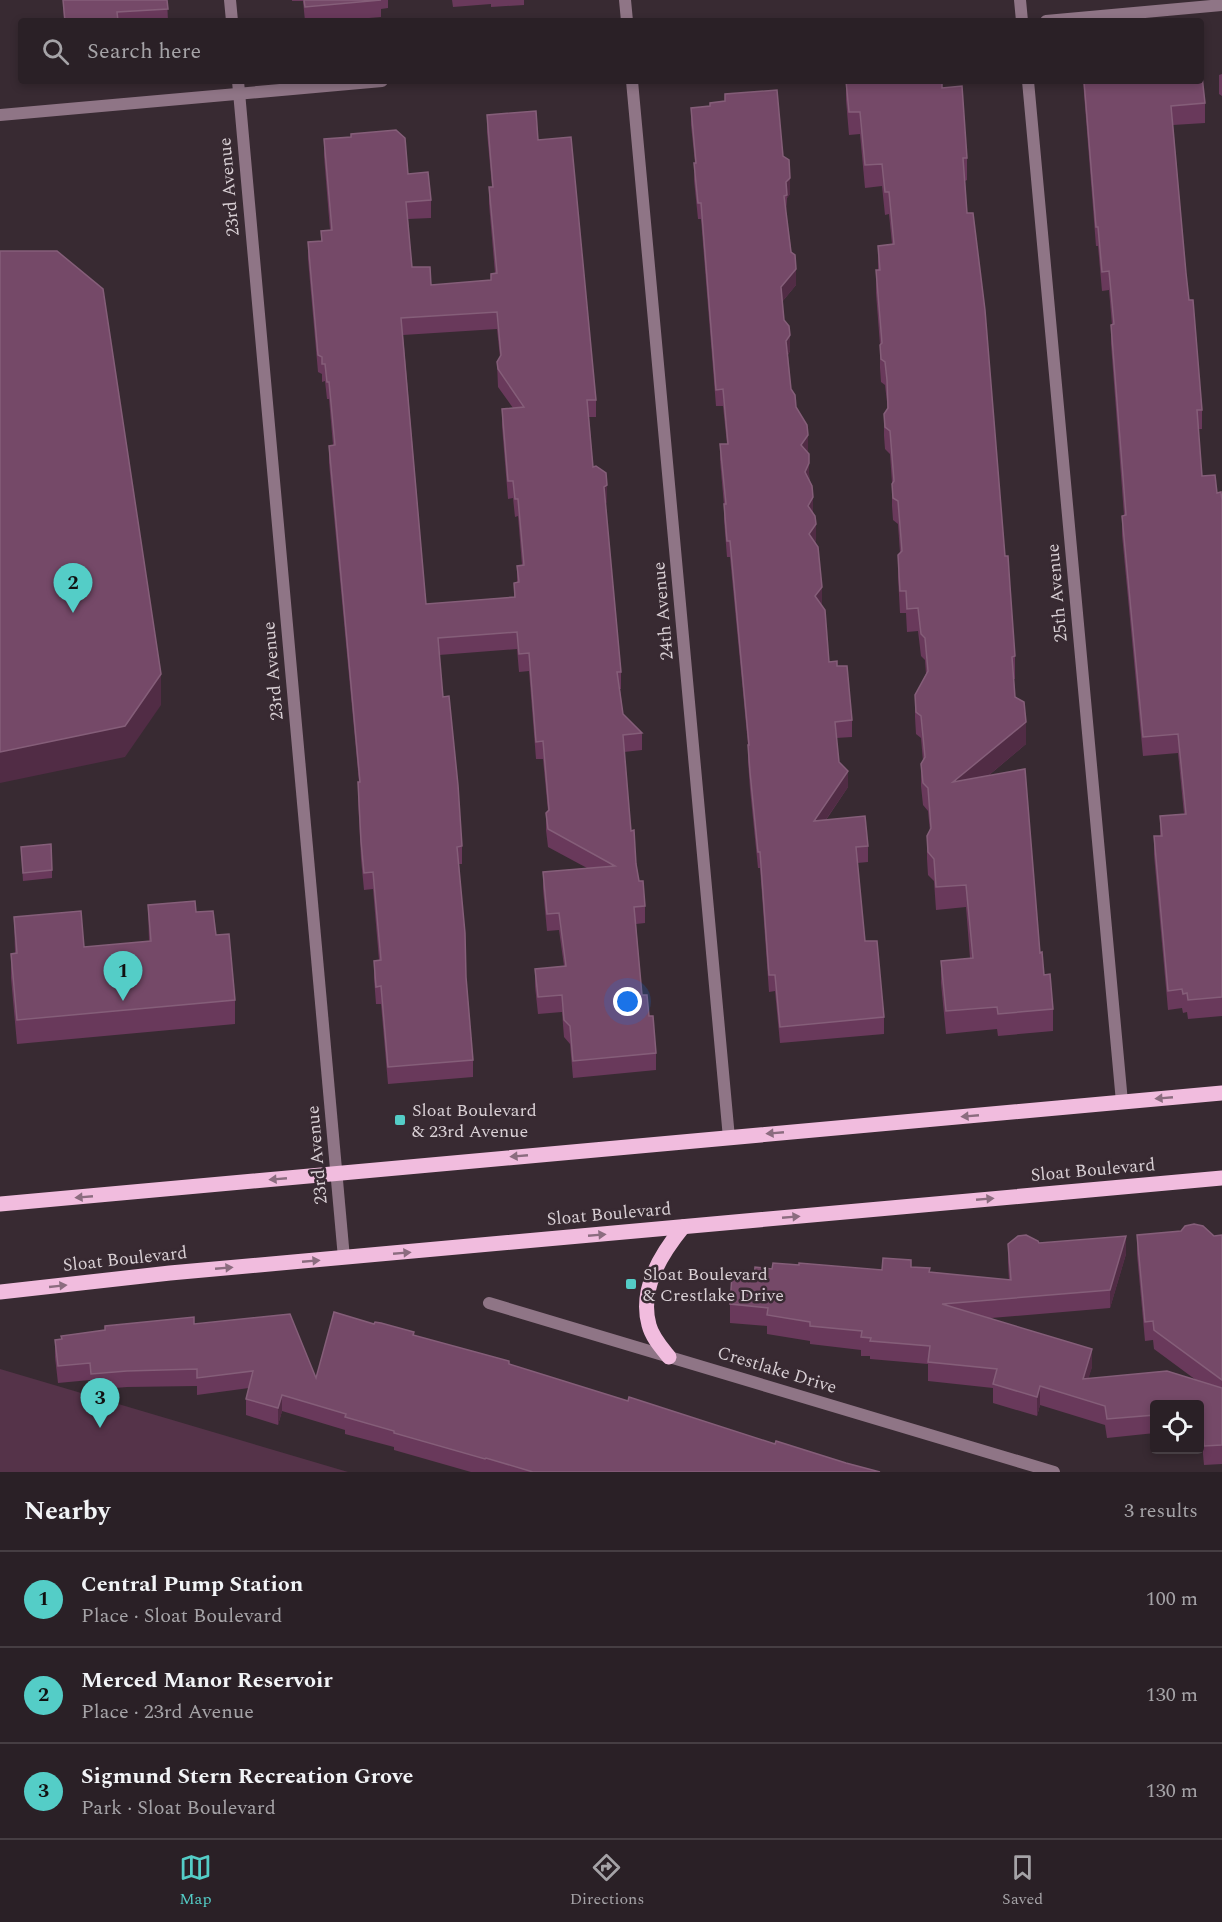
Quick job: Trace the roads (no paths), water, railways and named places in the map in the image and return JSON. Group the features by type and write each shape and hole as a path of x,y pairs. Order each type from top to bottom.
{"main road":[{"path":"0,1204 1222,1093"},
{"name":"Sloat Boulevard","path":"0,1292 170,1273 1222,1178"},
{"path":"669,1357 649,1326 646,1310 647,1295 659,1263 670,1243 683,1227"}],"street":[{"path":"230,0 232,18"},
{"path":"625,0 627,18"},
{"path":"1020,0 1022,18"},
{"path":"1079,18 1222,5"},
{"path":"0,115 238,87 310,84"},
{"name":"24th Avenue","path":"632,84 729,1138"},
{"name":"25th Avenue","path":"1028,84 1122,1102"},
{"name":"23rd Avenue","path":"238,87 344,1258"},
{"name":"Crestlake Drive","path":"489,1303 1054,1472"}],"place":[{"name":"Merced Manor Reservoir","path":"73,613"},
{"name":"Central Pump Station","path":"123,1001"},
{"name":"Sloat Boulevard & 23rd Avenue","path":"400,1120"},
{"name":"Sloat Boulevard & Crestlake Drive","path":"631,1284"},
{"name":"Sigmund Stern Recreation Grove","path":"100,1428"}]}
